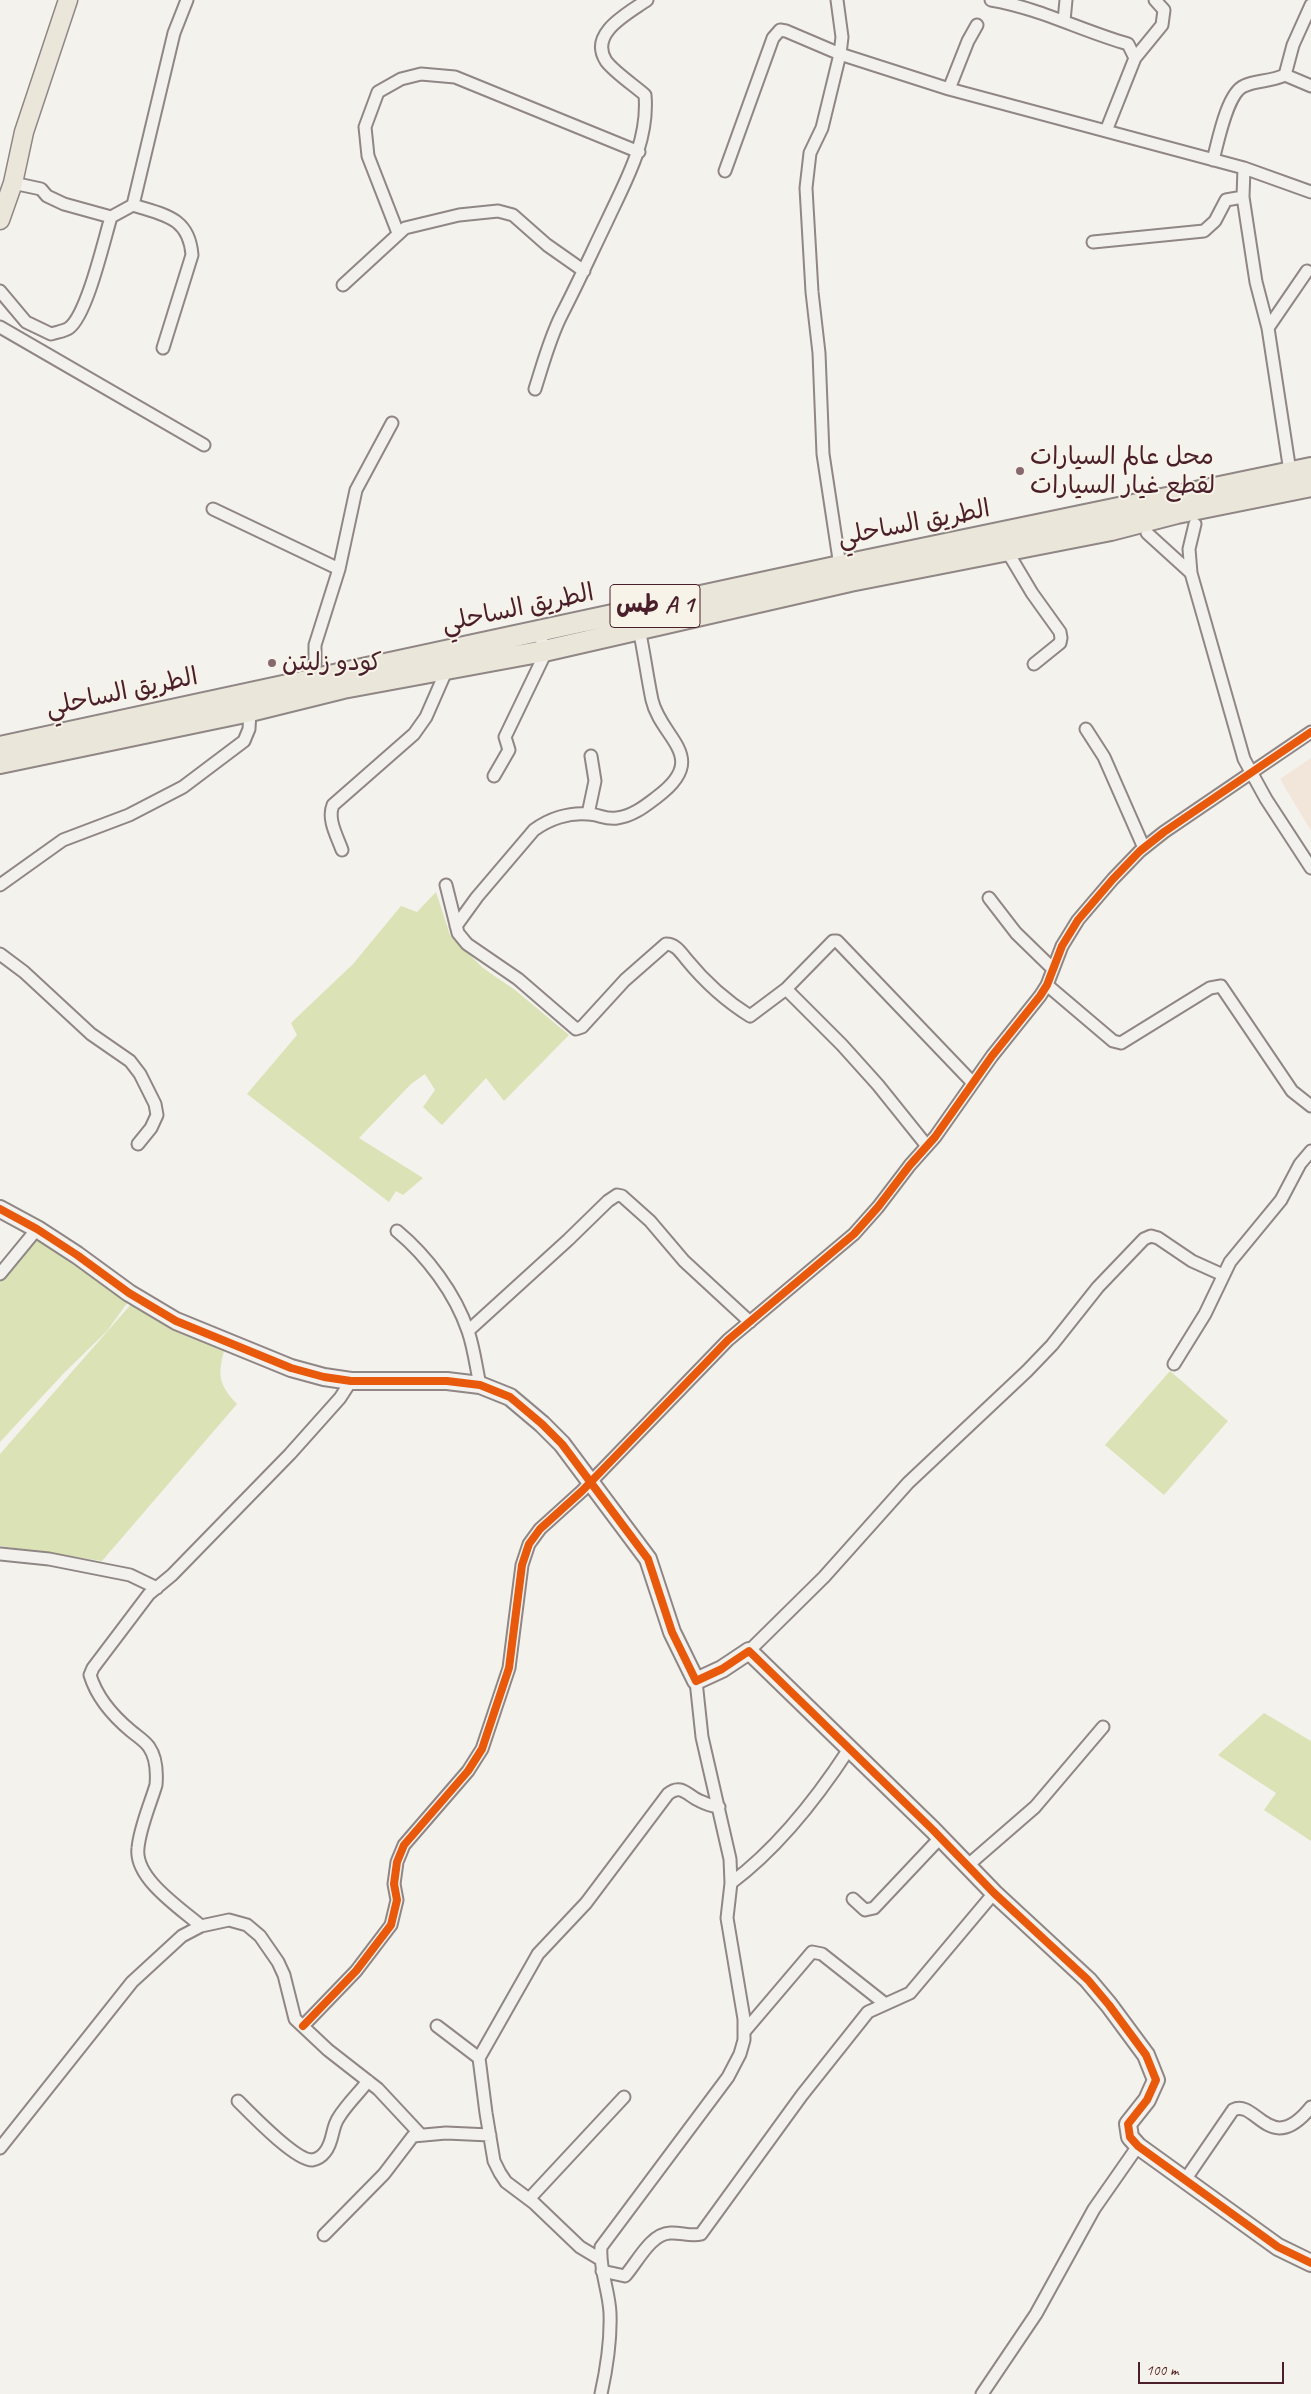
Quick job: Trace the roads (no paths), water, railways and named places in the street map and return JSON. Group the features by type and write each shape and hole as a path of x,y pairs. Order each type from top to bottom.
{"highway":[{"path":"1266,477 1289,465 1311,459"},
{"name":"الطريق الساحلي","path":"0,763 250,711 343,688 419,665 447,669 543,641 840,566 1311,468"},
{"name":"الطريق الساحلي","path":"0,746 315,678 419,665 543,641 639,629 850,582 1110,530 1311,486"},
{"path":"1110,530 1127,534 1147,532 1311,501"}],"main road":[{"path":"0,220 13,183 24,132 68,0"}],"street":[{"path":"133,205 174,33 188,0"},
{"path":"535,389 550,341 639,152 646,113 645,95 606,61 602,46 606,32 620,18 647,0"},
{"path":"837,0 842,37 840,54 822,128 810,154 806,188 812,292 819,353 823,454 840,566"},
{"path":"991,0 1043,12 1128,44 1135,58"},
{"path":"1064,21 1066,0"},
{"path":"1106,131 1135,58 1162,25 1164,10 1155,0"},
{"path":"1213,160 1233,96 1242,86 1273,80 1284,74 1292,45 1311,5"},
{"path":"949,89 968,41 977,25"},
{"path":"725,171 759,70 776,33 786,31 840,54 949,89 1244,168 1311,192"},
{"path":"398,233 368,156 365,127 378,92 401,79 421,74 455,77 639,152"},
{"path":"1284,74 1311,86"},
{"path":"1244,168 1243,197 1256,282 1268,328 1289,465"},
{"path":"13,183 41,189 47,196 64,204 111,217 133,205 173,218 184,227 191,239 192,255 163,348"},
{"path":"1093,242 1196,234 1204,231 1215,221 1226,200 1243,197"},
{"path":"343,285 398,233 413,225 459,215 498,211 513,215 547,245 584,272"},
{"path":"0,291 26,322 51,334 69,328 78,319 84,304 111,217"},
{"path":"1268,328 1307,271"},
{"path":"0,326 204,446"},
{"path":"315,678 315,645 339,569 356,490 392,423"},
{"path":"213,509 339,569"},
{"path":"1195,524 1189,549 1191,573 1244,759 1250,772 1311,868"},
{"path":"1147,532 1191,573"},
{"path":"1007,551 1032,593 1060,632 1062,638 1060,643 1034,664"},
{"path":"456,926 534,830 560,817 588,814 602,818 628,816 662,793 676,778 682,765 680,751 652,701 639,629"},
{"path":"494,776 509,750 505,737 540,665 543,641"},
{"path":"342,850 331,818 330,811 333,805 414,734 426,716 447,669"},
{"path":"0,885 63,840 129,815 184,787 244,741 249,729 250,711"},
{"path":"1086,729 1104,757 1144,848"},
{"path":"303,2026 356,1971 391,1925 397,1900 394,1884 397,1862 404,1845 468,1771 482,1749 509,1668 522,1564 529,1544 540,1529 572,1501 728,1340 854,1234 955,1110 972,1082 1047,985 1062,946 1078,920 1113,879 1144,848 1250,772 1311,732"},
{"path":"588,814 595,781 590,756"},
{"path":"446,885 458,933 467,944 518,979 576,1029 582,1027 625,980 666,944 676,948 702,978 742,1012 750,1016 786,989 833,941 837,941 972,1082"},
{"path":"989,898 1016,933 1053,969"},
{"path":"0,954 24,972 91,1034 130,1061 140,1074 156,1104 157,1115 151,1128 138,1144"},
{"path":"1047,985 1112,1041 1121,1043 1210,988 1221,986 1292,1091 1311,1106"},
{"path":"786,989 842,1045 878,1085 927,1146"},
{"path":"1174,1364 1205,1314 1230,1262 1282,1200 1300,1164 1311,1151"},
{"path":"468,1331 608,1201 617,1195 622,1196 650,1221 684,1261 750,1322"},
{"path":"0,1209 37,1229 128,1292 176,1321 291,1368 324,1377 351,1381 447,1381 480,1384 510,1397 536,1418 562,1444 648,1559 672,1632 696,1681 702,1737 730,1859 731,1883 726,1918 744,2018 744,2032 740,2054 728,2077 601,2247 600,2259 610,2312 608,2363 601,2394"},
{"path":"0,1274 37,1229"},
{"path":"396,1231 410,1242 429,1264 453,1300 468,1331 480,1384"},
{"path":"696,1681 722,1669 749,1651 824,1577 908,1483 1052,1345 1098,1287 1144,1239 1151,1236 1158,1238 1192,1261 1223,1275"},
{"path":"200,1926 151,1882 138,1859 138,1848 156,1785 157,1774 153,1756 149,1746 118,1720 104,1704 90,1675 93,1668 139,1605 172,1575 290,1454 340,1398 351,1381"},
{"path":"0,1554 49,1560 130,1575 156,1588"},
{"path":"749,1651 994,1893 1088,1980 1129,2030 1152,2065 1156,2080 1146,2100 1128,2124 1130,2137 1138,2146 1278,2246 1311,2263"},
{"path":"967,1866 1035,1807 1103,1727"},
{"path":"731,1883 752,1868 801,1815 850,1749"},
{"path":"600,2259 580,2247 529,2200 506,2182 500,2173 494,2161 479,2058 538,1954 586,1903 668,1794 678,1789 684,1790 698,1801 719,1807"},
{"path":"853,1899 865,1910 874,1908 940,1838"},
{"path":"602,2271 625,2276 656,2237 664,2234 695,2236 701,2234 835,2052 868,2012 884,2003 899,1999 915,1989 994,1893"},
{"path":"0,2148 110,2007 132,1982 182,1936 200,1926 229,1920 240,1922 260,1936 278,1962 284,1975 291,2010 295,2019 328,2050 368,2081 407,2118 420,2134"},
{"path":"744,2032 812,1952 822,1954 884,2003"},
{"path":"437,2026 479,2058"},
{"path":"238,2101 279,2140 300,2156 312,2160 320,2158 325,2152 331,2142 338,2118 368,2081"},
{"path":"529,2200 624,2098"},
{"path":"1185,2180 1233,2110 1239,2107 1245,2108 1267,2126 1280,2128 1304,2115 1311,2107"},
{"path":"324,2235 384,2174 408,2141 420,2134 490,2136"},
{"path":"982,2394 1036,2314 1094,2209 1138,2146"}],"place":[{"name":"محل عالم السيارات لقطع غيار السيارات","path":"1020,471"},
{"name":"كودو زليتن","path":"272,663"}]}
